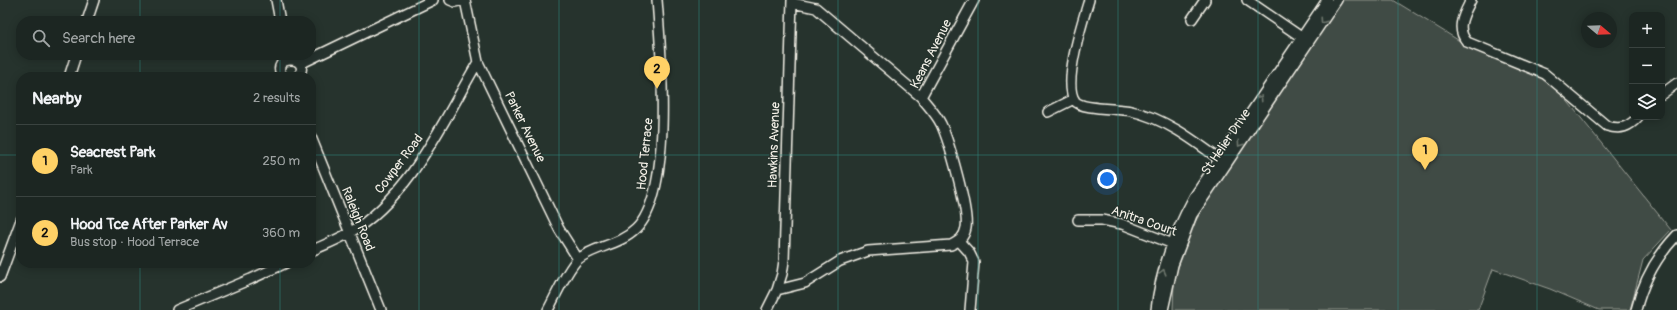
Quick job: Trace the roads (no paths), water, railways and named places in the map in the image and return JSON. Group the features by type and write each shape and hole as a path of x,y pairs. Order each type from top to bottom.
{"street":[{"path":"89,16 94,0"},
{"path":"276,0 279,16"},
{"path":"316,56 433,0"},
{"path":"450,0 455,2 464,0"},
{"name":"Parker Avenue","path":"464,0 478,62 559,229 578,259"},
{"name":"Hood Terrace","path":"578,259 629,236 644,220 653,200 658,181 662,98 662,70 657,0"},
{"name":"Keans Avenue","path":"959,241 965,233 966,220 959,182 943,130 932,110 921,97 974,0"},
{"path":"1089,0 1074,55 1071,76 1071,87 1074,99 1078,104 1090,108 1121,109 1148,116 1176,130 1222,162"},
{"path":"1192,19 1205,0"},
{"path":"1247,0 1305,40"},
{"name":"St Helier Drive","path":"1305,40 1327,0"},
{"name":"St Helier Drive","path":"1156,310 1160,283 1175,245 1222,162 1305,40 1337,0"},
{"path":"1471,0 1462,19 1461,26 1467,42 1545,74 1608,126 1625,128 1634,120"},
{"path":"792,2 816,8 921,97"},
{"name":"Hawkins Avenue","path":"768,310 777,290 784,261 792,2"},
{"path":"71,72 74,60"},
{"path":"282,72 281,67 285,60"},
{"path":"294,60 300,64 300,72"},
{"path":"300,64 308,60"},
{"name":"Cowper Road","path":"316,249 350,232 389,202 424,156 449,115 478,62"},
{"path":"1665,92 1677,83"},
{"path":"1048,112 1074,99"},
{"name":"Raleigh Road","path":"316,149 381,310"},
{"name":"Anitra Court","path":"1078,220 1102,220 1116,222 1175,245"},
{"path":"0,276 16,233"},
{"path":"1636,310 1641,292 1661,253 1677,235"},
{"path":"777,290 805,283 840,261 868,250 951,245 959,241 969,252 974,262 970,310"},
{"name":"St Helier Drive","path":"1163,310 1175,245"},
{"path":"548,310 570,269 578,259"},
{"path":"178,310 275,268"}],"place":[{"name":"Hood Tce After Parker Av","path":"657,89"},
{"name":"Seacrest Park","path":"1425,170"}]}
